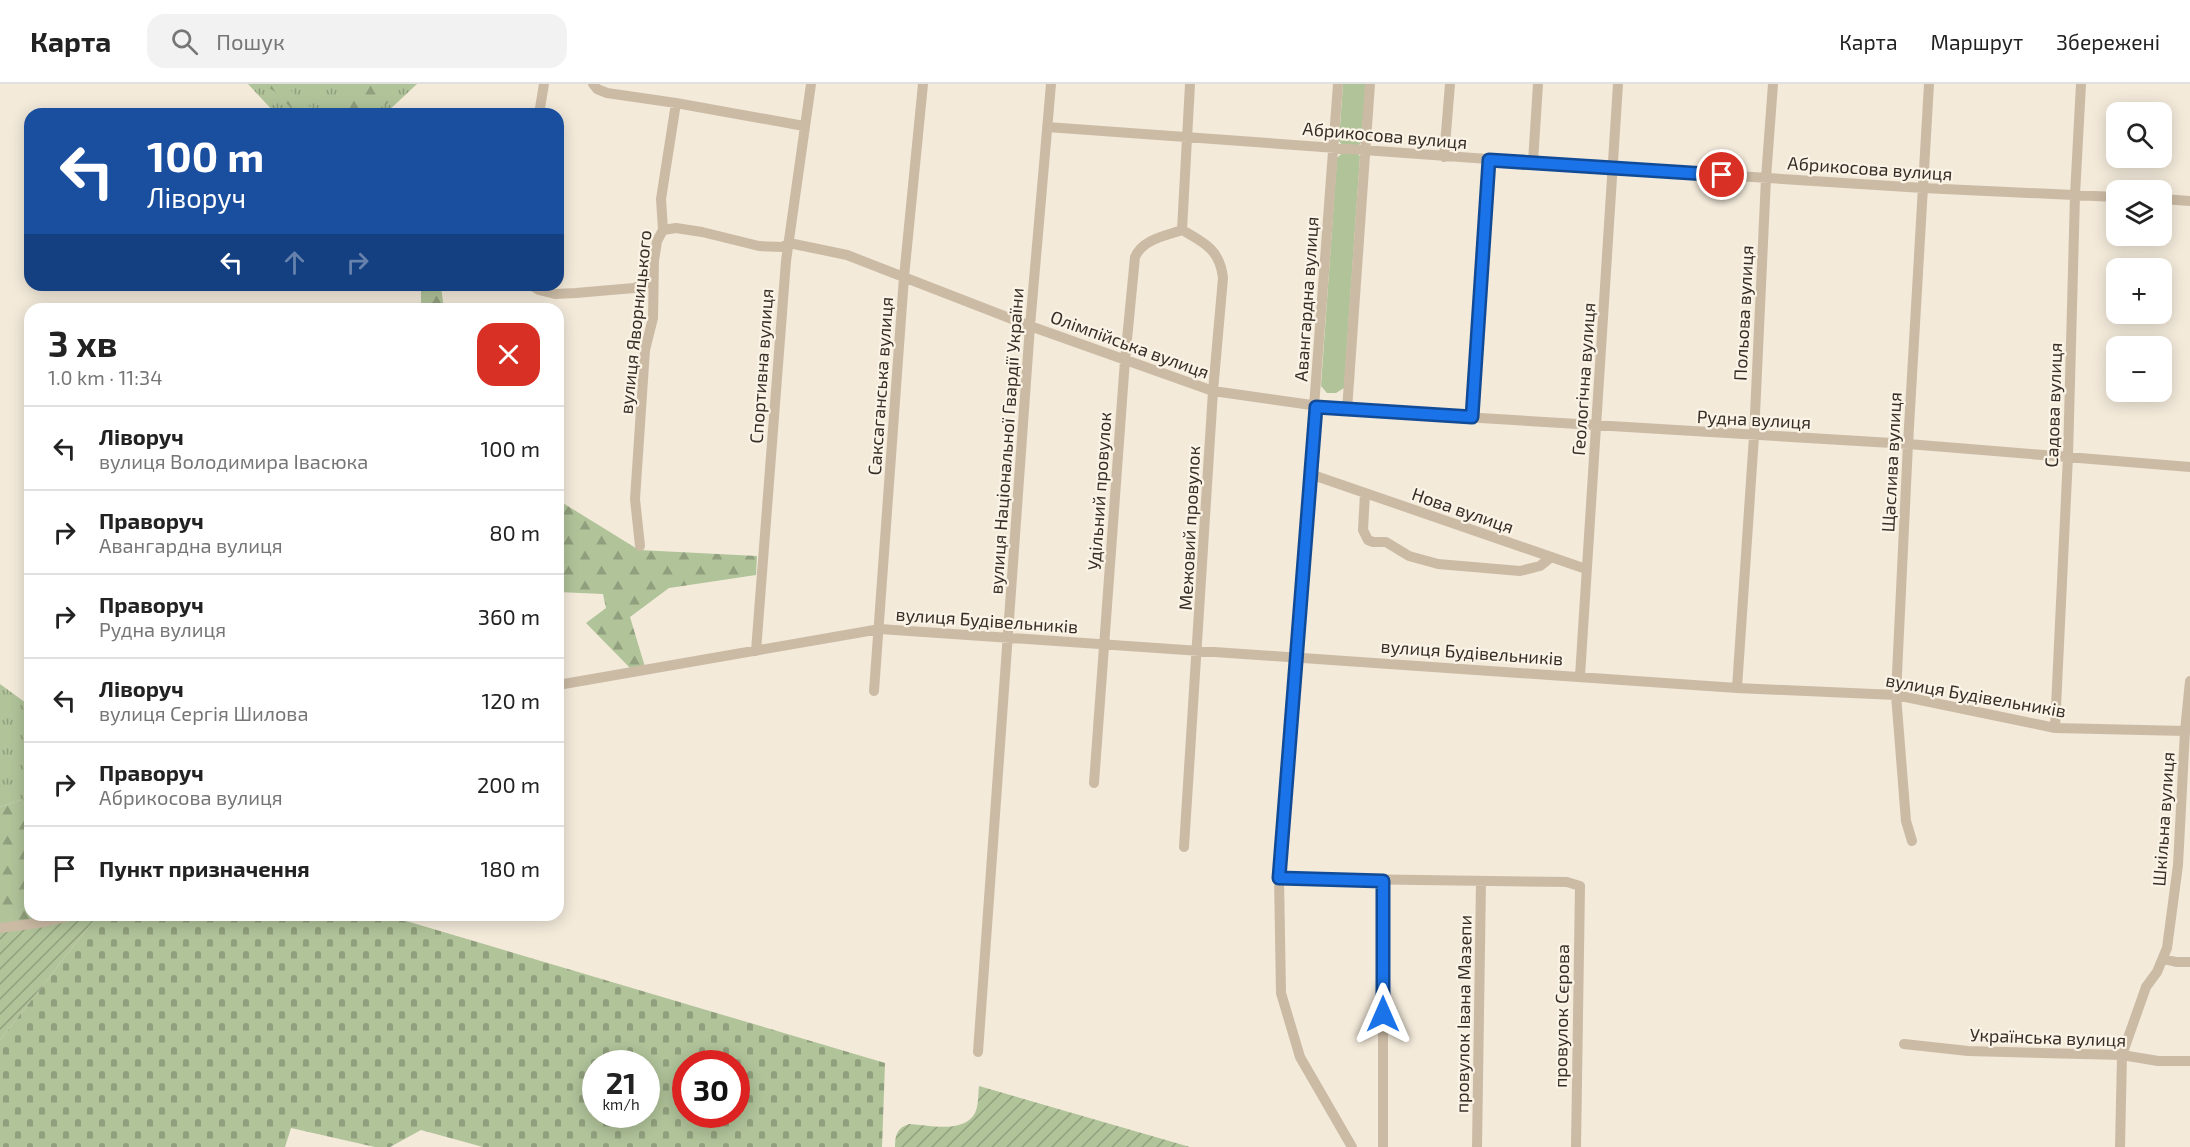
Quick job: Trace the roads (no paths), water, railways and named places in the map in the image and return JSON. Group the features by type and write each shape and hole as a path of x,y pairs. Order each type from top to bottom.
{"street":[{"path":"540,108 544,84"},
{"path":"593,84 597,89 607,93 804,126"},
{"name":"Спортивна вулиця","path":"756,651 786,261 811,84"},
{"name":"Саксаганська вулиця","path":"874,692 904,277 923,84"},
{"name":"вулиця Національної Гвардії України","path":"978,1052 1030,326 1051,84"},
{"path":"1182,230 1190,84"},
{"name":"Авангардна вулиця","path":"1338,84 1316,407 1279,878 1281,993 1300,1058 1352,1147"},
{"path":"1347,410 1370,84"},
{"path":"1444,157 1450,84"},
{"path":"1533,162 1538,84"},
{"name":"Геологічна вулиця","path":"1580,676 1618,84"},
{"name":"Польова вулиця","path":"1737,688 1754,436 1766,178 1773,84"},
{"name":"Щаслива вулиця","path":"1912,840 1906,821 1896,695 1929,84"},
{"name":"Садова вулиця","path":"2055,728 2068,456 2075,195 2081,84"},
{"name":"вулиця Яворницького","path":"639,546 635,499 645,350 653,318 653,281 657,242 663,230 660,215 661,199 676,103"},
{"name":"Абрикосова вулиця","path":"1047,126 1489,160 1923,188 2106,197"},
{"path":"1472,417 1489,160"},
{"path":"2172,200 2190,201"},
{"name":"Олімпійська вулиця","path":"663,230 676,228 702,232 759,246 782,246 789,243 847,255 899,273 904,277 1030,326 1213,392 1316,407"},
{"name":"Удільний провулок","path":"1094,783 1125,360 1135,257 1138,250 1146,243 1182,230"},
{"name":"Межовий провулок","path":"1182,230 1212,250 1222,264 1223,278 1213,392 1184,847"},
{"path":"543,291 555,294 634,288 653,281"},
{"name":"Рудна вулиця","path":"1316,407 1908,444 2190,467"},
{"name":"Нова вулиця","path":"1310,474 1586,569"},
{"path":"1365,493 1363,530 1368,540 1386,542 1409,556 1438,564 1520,572 1535,568 1550,558"},
{"name":"вулиця Будівельників","path":"564,685 880,629 1737,688 1896,695 2055,728 2185,731"},
{"name":"Шкільна вулиця","path":"2164,959 2178,865 2190,681"},
{"path":"1279,878 1481,881"},
{"path":"1383,881 1383,1147"},
{"name":"провулок Сєрова","path":"1481,881 1567,882 1580,886 1576,1147"},
{"name":"провулок Івана Мазепи","path":"1477,1147 1481,881"},
{"path":"0,928 49,921"},
{"path":"2120,1147 2122,1055 2146,987 2164,959 2190,962"},
{"name":"Українська вулиця","path":"1904,1044 1968,1051 2122,1055 2158,1061 2190,1060"}]}
